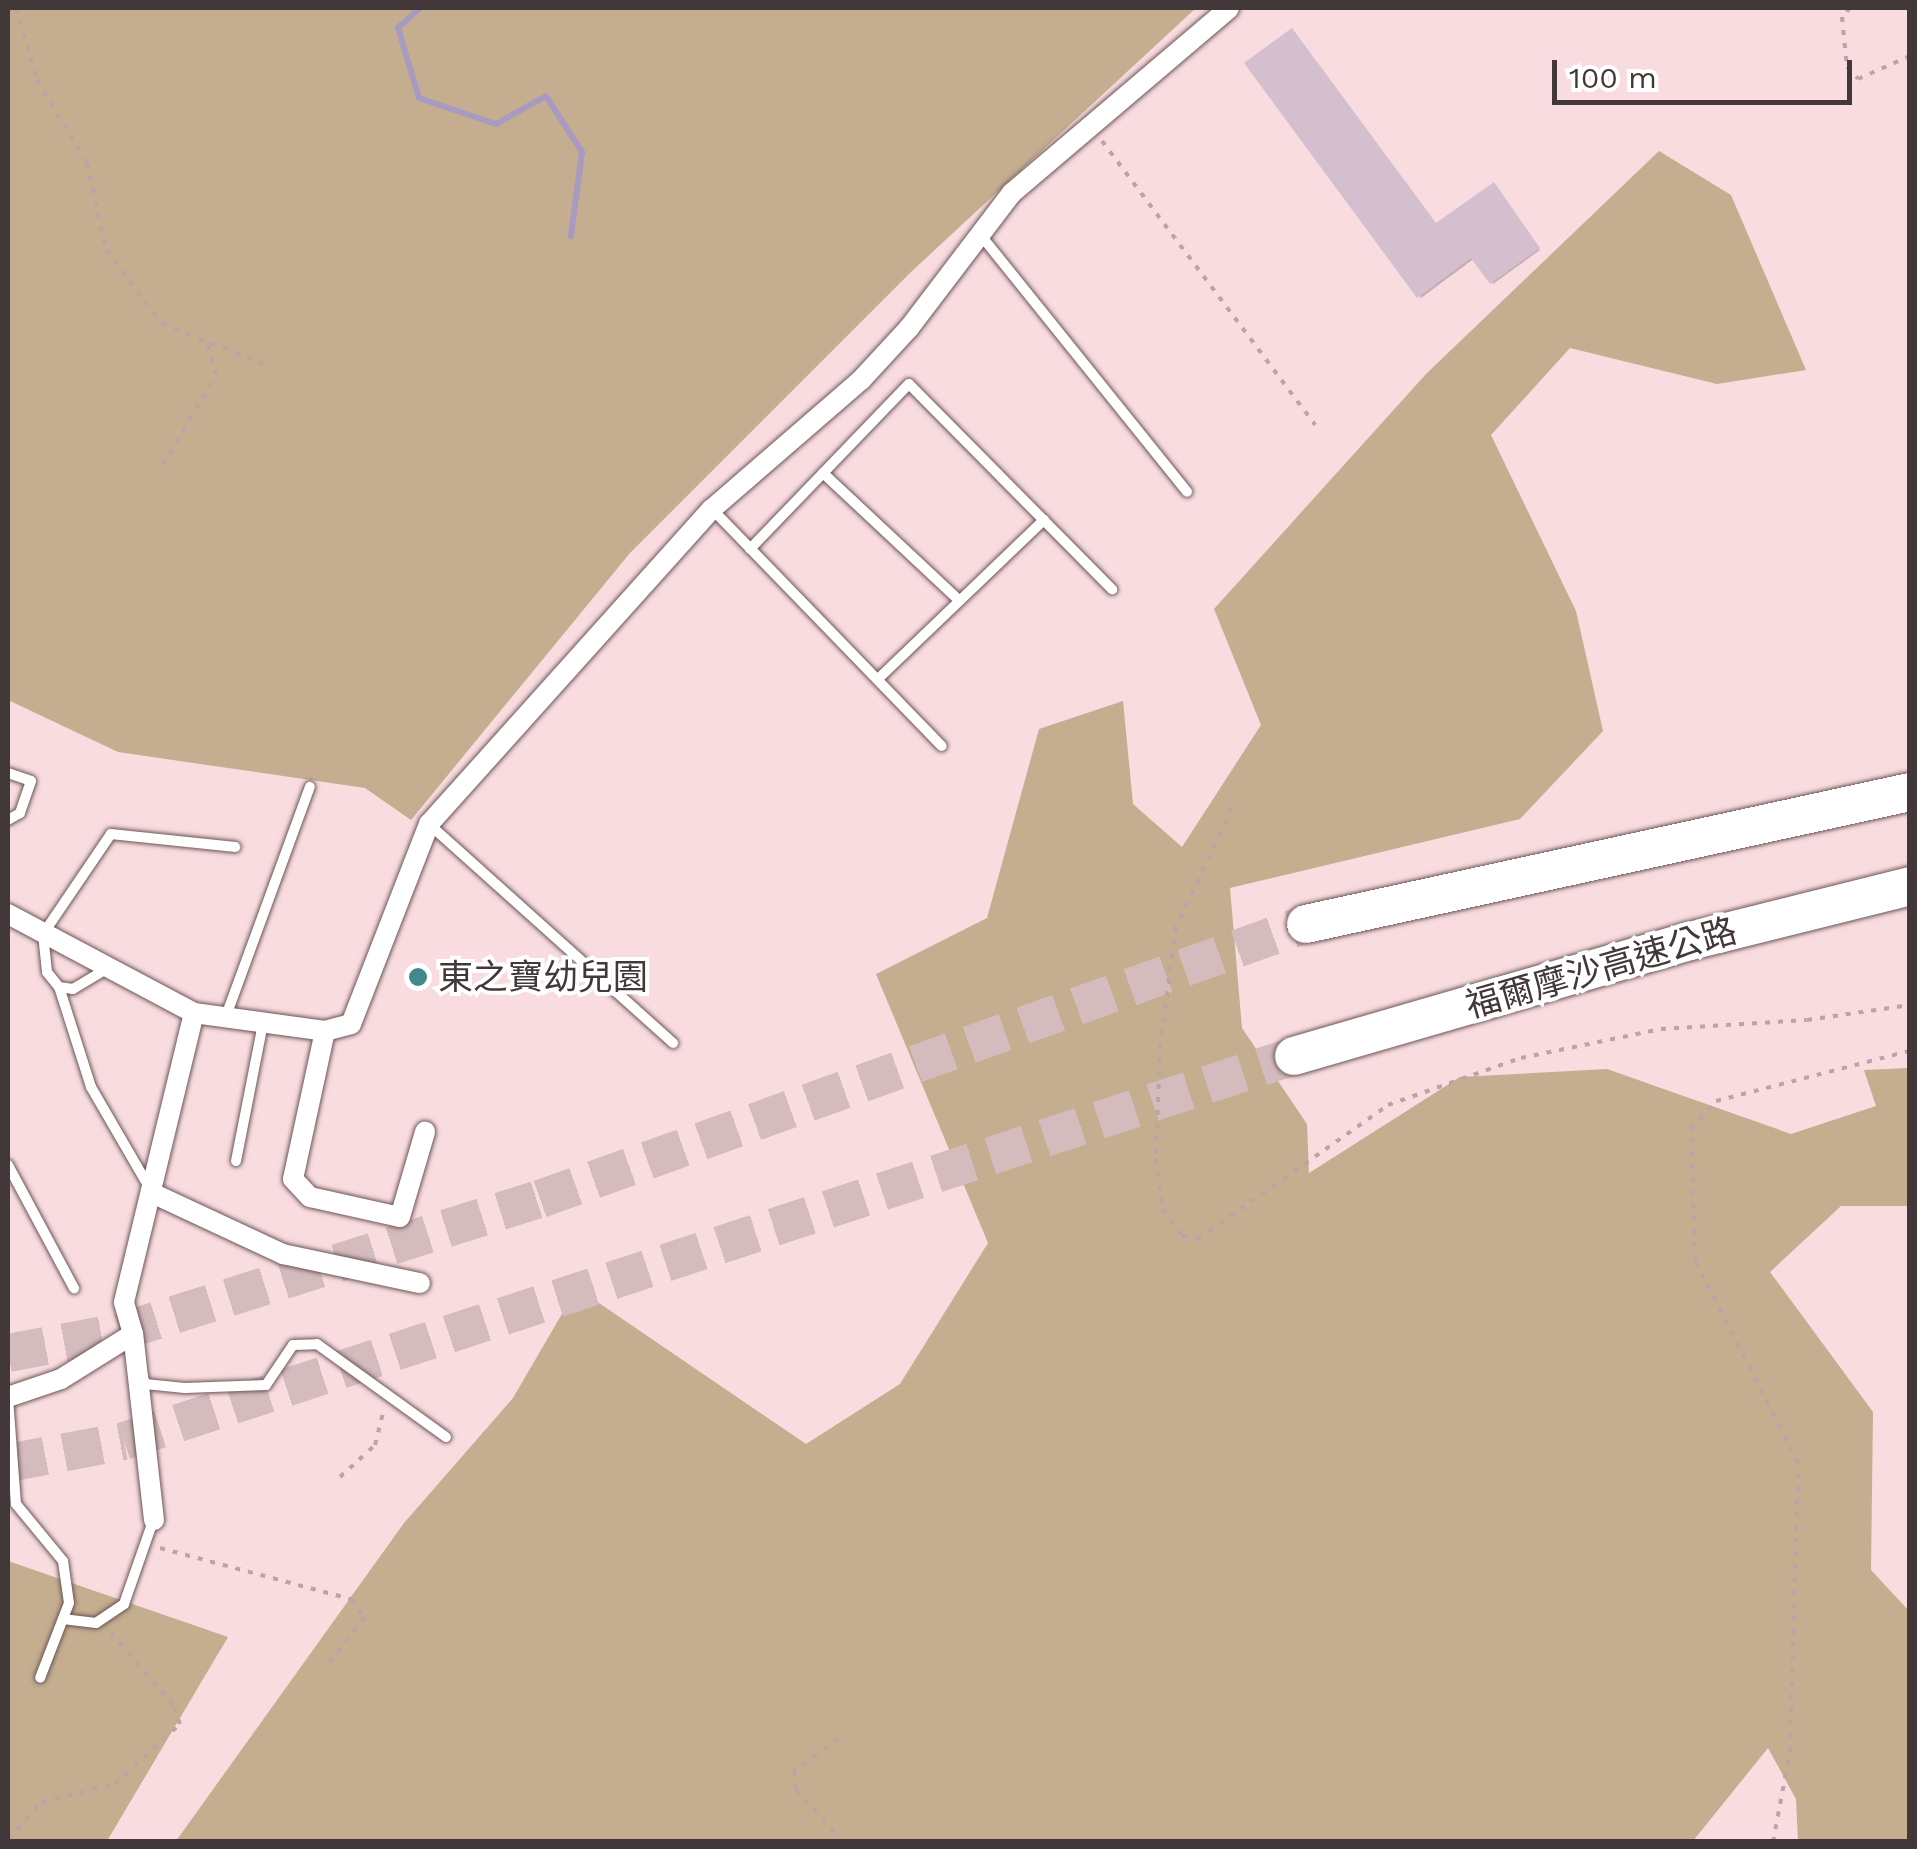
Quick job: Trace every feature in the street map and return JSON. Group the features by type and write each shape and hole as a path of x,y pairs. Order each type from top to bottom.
{"highway":[{"path":"1306,924 1910,792"},
{"name":"福爾摩沙高速公路","path":"1294,1056 1690,941 1910,886"}],"street":[{"path":"8,914 105,970 194,1013 325,1031 351,1024 429,824 712,509 873,367 978,232 1090,125 1229,8"},
{"path":"154,1520 134,1334 124,1302 194,1013"},
{"path":"325,1031 293,1180 310,1197 400,1218 425,1132"},
{"path":"152,1193 283,1254 420,1283"},
{"path":"8,1397 61,1380 134,1334"}],"lane":[{"path":"978,232 1186,492"},
{"path":"750,548 910,384 1112,589"},
{"path":"823,473 960,601"},
{"path":"712,509 942,746"},
{"path":"878,680 1044,520"},
{"path":"8,773 31,781 20,813 8,820"},
{"path":"226,1016 310,787"},
{"path":"429,824 673,1043"},
{"path":"152,1193 91,1087 59,987 47,972 43,934 110,834 235,848"},
{"path":"59,987 74,988 105,970"},
{"path":"236,1161 264,1023"},
{"path":"8,1165 74,1288"},
{"path":"134,1334 144,1384 266,1385 293,1345 317,1344 446,1437"},
{"path":"8,1397 13,1492 64,1561 69,1603 40,1678"},
{"path":"63,1619 100,1620 124,1604 154,1520"}],"path":[{"path":"16,8 37,80 87,163 106,250 162,324 270,366"},
{"path":"1850,8 1842,17 1847,66 1858,80 1910,56"},
{"path":"1090,125 1314,425"},
{"path":"1910,147 1910,172"},
{"path":"164,465 216,375 206,341"},
{"path":"1232,808 1176,927 1160,1045 1156,1158 1163,1208 1182,1236 1198,1239 1388,1106 1520,1058 1661,1029 1807,1020 1910,1006"},
{"path":"1773,1842 1790,1751 1798,1462 1695,1260 1691,1129 1716,1101 1910,1050"},
{"path":"340,1478 375,1445 387,1395"},
{"path":"145,1544 351,1598 364,1617 328,1665"},
{"path":"8,1839 42,1802 115,1784 180,1724 174,1704 100,1620"},
{"path":"838,1739 794,1771 796,1790 843,1842"}],"shaded area":[{"path":"8,8 1196,8 912,271 630,553 411,820 365,788 118,752 8,700"},
{"path":"1659,151 1731,195 1806,370 1717,384 1570,348 1491,435 1576,611 1603,731 1520,819 1230,888 1242,1028 1307,1124 1309,1173 1460,1077 1607,1069 1791,1134 1876,1106 1864,1070 1909,1068 1909,1206 1841,1206 1770,1272 1873,1412 1871,1570 1909,1611 1909,1841 1798,1841 1796,1799 1768,1748 1693,1841 176,1841 404,1523 513,1398 577,1288 806,1444 900,1384 988,1243 876,974 987,918 1039,729 1123,701 1133,804 1182,847 1261,725 1214,609 1426,374"},
{"path":"8,1561 228,1637 107,1841 8,1842"}],"building":[{"path":"1292,28 1436,223 1494,182 1540,248 1490,284 1471,258 1417,298 1244,63"}],"waterway":[{"path":"420,8 398,28 419,98 496,124 546,96 582,152 571,236"}],"tunnel":[{"path":"8,1353 120,1332 540,1199 1306,924"},
{"path":"8,1463 124,1441 1294,1056"}],"place":[{"name":"東之寶幼兒園","path":"418,977"}]}
